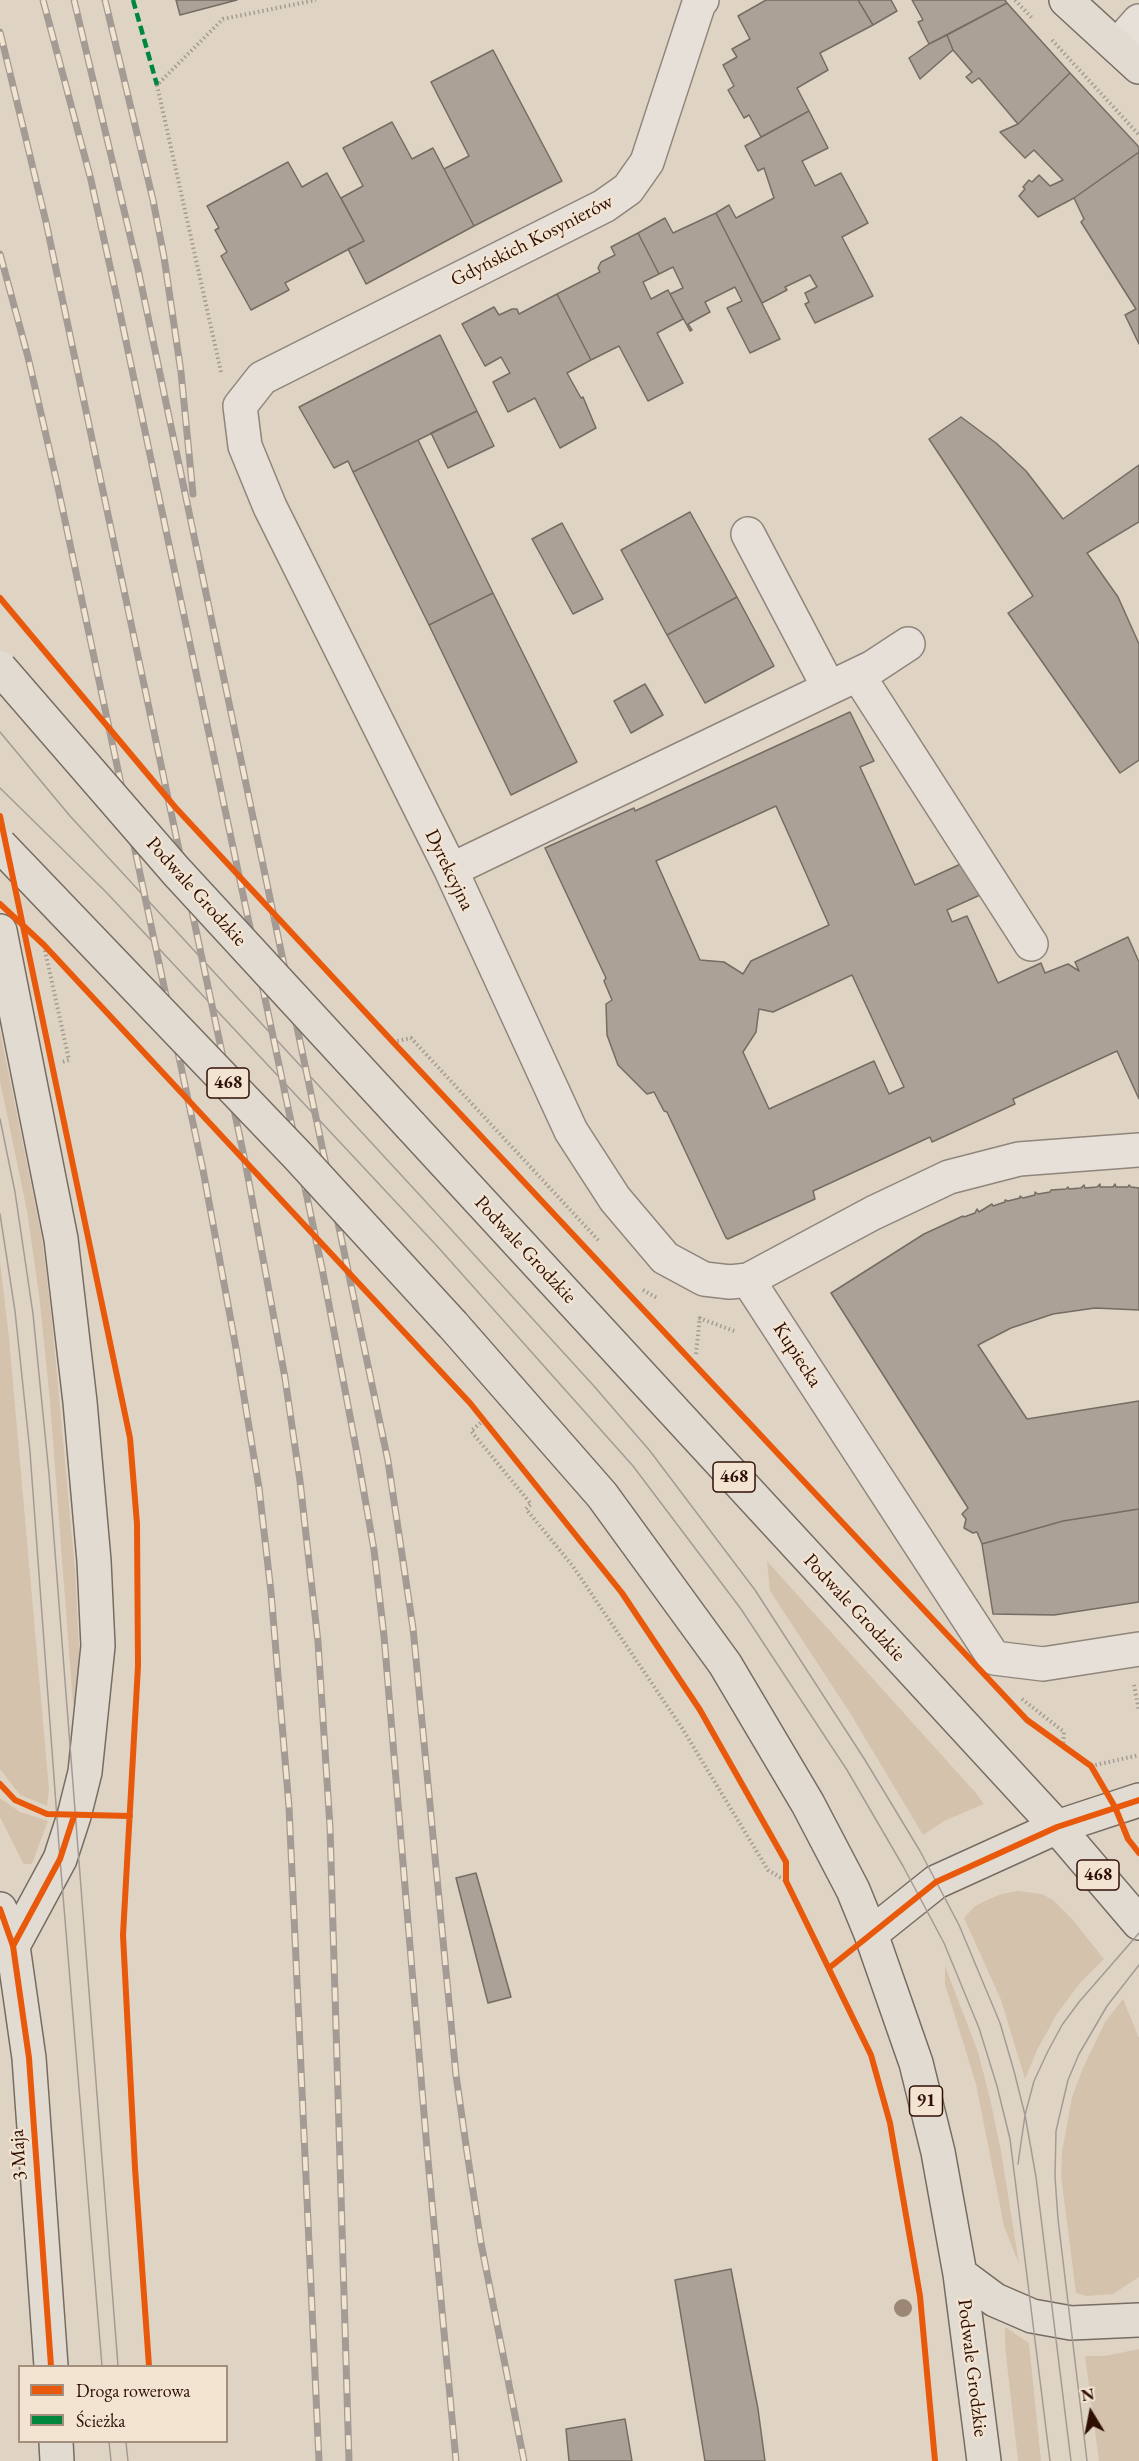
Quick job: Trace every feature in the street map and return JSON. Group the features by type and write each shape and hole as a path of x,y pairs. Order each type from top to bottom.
{"main road":[{"path":"1066,0 1128,56"},
{"name":"Podwale Grodzkie","path":"0,668 176,871 1057,1827 1139,1923"},
{"name":"Podwale Grodzkie","path":"0,845 297,1155 453,1324 602,1495 725,1664 808,1804 853,1890 871,1934 916,2063 938,2152 960,2274 984,2461"},
{"path":"0,931 61,1239 83,1436 94,1561 98,1646 86,1772 74,1816 60,1859 13,1946"},
{"path":"871,1934 936,1882 1057,1827 1139,1800"},
{"name":"3 Maja","path":"0,1909 13,1946 29,2058 51,2365"},
{"name":"Podwale Grodzkie","path":"960,2274 995,2300 1032,2316 1071,2322 1139,2320"},
{"path":"56,2443 57,2461"}],"street":[{"name":"Gdyńskich Kosynierów","path":"247,396 262,378 621,196 635,182 647,162 700,1"},
{"path":"1128,56 1139,21"},
{"name":"Dyrekcyjna","path":"247,396 244,446 270,507 450,870 571,1131 615,1199 665,1258 683,1270 704,1279 730,1282 748,1280"},
{"path":"748,534 843,681 1031,944"},
{"path":"450,870 873,667 908,644"},
{"path":"748,1280 873,1213 949,1177 1020,1159 1139,1150"},
{"name":"Kupiecka","path":"748,1280 994,1658 1043,1664 1139,1649"}],"path":[{"path":"247,396 222,377 157,85 223,20 316,0"},
{"path":"1015,0 1038,25"},
{"path":"1046,34 1139,135"},
{"path":"44,945 69,1060 53,1065"},
{"path":"393,1042 411,1038 478,1109"},
{"path":"696,1354 700,1318"},
{"path":"484,1420 471,1431 531,1504 526,1509 572,1565 675,1718 768,1870 786,1881"},
{"path":"1091,1766 1139,1755"}],"shaded area":[{"path":"0,1031 42,1238 52,1321 75,1569 80,1669 76,1704 73,1704 50,1402 39,1294 27,1211 0,1081"},
{"path":"0,1261 9,1338 49,1789 47,1806 20,1795 0,1769"},
{"path":"767,1561 984,1804 944,1821 923,1835 850,1713 770,1591"},
{"path":"0,1798 20,1812 48,1821 32,1864 24,1864 0,1817"},
{"path":"1018,1891 1042,1894 1053,1900 1072,1919 1104,1959 1080,1983 1057,2014 1037,2050 1025,2079 1001,2000 964,1918 975,1906 989,1899"},
{"path":"945,1966 978,2052 989,2094 1001,2151 1019,2264 1004,2226 976,2084 945,1984"},
{"path":"1123,1999 1139,2038 1139,2277 1113,2294 1086,2296 1076,2293 1061,2176 1062,2152 1072,2097 1083,2068 1105,2022"},
{"path":"1005,2327 1029,2343 1041,2461 1018,2461 1005,2346"},
{"path":"1139,2349 1139,2461 1099,2461 1085,2356 1105,2356"}],"building":[{"path":"176,0 237,0 180,15"},
{"path":"766,0 858,0 873,25 820,53 828,70 797,88 809,111 761,137 749,115 744,118 728,90 734,86 723,65 737,57 732,49 750,39 738,16"},
{"path":"858,0 891,0 897,11 873,25"},
{"path":"912,0 1005,0 1007,3 929,44 918,22 923,20"},
{"path":"1007,3 1070,73 1018,124 979,78 972,83 966,77 972,72 953,50 947,35"},
{"path":"947,35 953,50 920,79 909,58"},
{"path":"493,50 562,181 474,226 444,169 469,156 431,82"},
{"path":"1070,73 1139,147 1139,152 1074,198 1038,217 1019,196 1025,189 1023,187 1029,180 1032,182 1039,175 1050,186 1063,180 1034,150 1025,158 1000,132 1018,124"},
{"path":"809,111 828,148 802,161 815,186 841,173 868,223 842,237 873,296 815,323 805,304 809,302 805,293 817,287 810,275 785,287 787,290 762,303 716,213 729,205 736,218 774,198 764,168 758,171 745,146"},
{"path":"392,122 412,159 433,148 474,226 366,284 348,249 364,241 341,198 363,186 343,148"},
{"path":"1139,152 1139,344 1125,315 1136,309 1081,222 1084,219 1074,198"},
{"path":"288,162 302,187 327,173 364,241 285,283 289,290 251,310 221,256 227,252 215,230 219,228 207,206"},
{"path":"716,213 780,339 750,353 727,308 742,301 735,287 705,302 710,312 688,324 692,330 690,331 670,294 683,288 673,267 659,274 638,233 665,218 673,233"},
{"path":"638,233 659,274 643,282 651,299 668,290 683,319 657,333 683,383 648,401 619,346 591,360 557,294 600,272 598,268 601,262 615,255 611,247"},
{"path":"557,294 591,360 567,373 581,398 583,397 596,428 560,448 535,398 508,412 493,382 510,373 501,357 485,366 462,324 494,307 499,315 512,309 517,309 519,314"},
{"path":"440,335 477,411 353,472 348,461 334,468 299,407"},
{"path":"477,411 494,446 448,468 431,433"},
{"path":"961,417 996,443 1026,471 1063,519 1139,465 1139,522 1087,553 1118,597 1139,644 1139,760 1120,773 1008,613 1033,596 929,439"},
{"path":"418,440 493,593 429,625 353,472"},
{"path":"690,512 737,597 667,635 621,550"},
{"path":"562,523 603,599 573,614 532,539"},
{"path":"493,593 577,762 511,795 429,625"},
{"path":"737,597 774,666 705,703 667,635"},
{"path":"645,684 663,715 631,733 614,701"},
{"path":"850,712 874,761 860,767 915,885 965,862 980,895 947,910 952,922 967,916 998,983 1041,963 1045,973 1068,964 1079,971 1075,962 1128,937 1139,962 1139,1099 1117,1051 1013,1099 1015,1104 932,1142 930,1137 813,1191 815,1199 726,1238 667,1112 664,1111 654,1092 647,1094 618,1065 607,1035 606,1004 612,1000 604,981 606,978 545,848 634,808 635,811","holes":["776,806 829,925 751,961 743,974 724,962 700,960 656,861","852,975 904,1087 889,1094 874,1061 769,1109 743,1052 756,1032 759,1009 773,1012"]},
{"path":"1100,1184 1100,1187 1113,1187 1115,1184 1116,1187 1128,1187 1129,1185 1139,1188 1139,1310 1095,1308 1053,1314 1011,1328 978,1345 1027,1419 1139,1401 1139,1509 1063,1521 982,1544 977,1532 973,1533 964,1528 966,1519 962,1514 968,1508 831,1293 924,1234 975,1213 977,1209 979,1212 992,1204 993,1206 1005,1200 1020,1198 1020,1196 1023,1198 1035,1195 1035,1192 1038,1194 1068,1187 1069,1189 1081,1188 1084,1185 1085,1188 1097,1187"},
{"path":"1139,1509 1139,1602 1054,1615 993,1614 982,1544 1063,1521"},
{"path":"476,1873 511,1997 488,2003 456,1878"},
{"path":"731,2269 758,2409 765,2461 705,2461 675,2280"},
{"path":"625,2419 632,2461 569,2461 566,2429"}],"tram line":[{"path":"0,732 70,816 427,1203 650,1451 755,1590 865,1760 920,1851 959,1925 1000,2023 1025,2115 1036,2177 1071,2461"},
{"path":"0,788 106,892 437,1246 633,1466 741,1609 847,1770 903,1866 944,1943 979,2028 997,2086 1010,2139 1050,2461"},
{"path":"0,1119 15,1192 33,1314 49,1474 118,2365"},
{"path":"0,1214 15,1311 30,1452 60,1859 102,2365"},
{"path":"1018,2164 1025,2115 1034,2081 1048,2051 1062,2025 1079,2002 1139,1933"},
{"path":"1087,2461 1058,2219 1055,2177 1056,2131 1068,2080 1079,2054 1107,2006 1139,1965"},
{"path":"109,2443 111,2461"},
{"path":"126,2443 128,2461"}],"railway":[{"path":"43,0 91,180 116,294 322,1268 374,1550 384,1636 456,2461"},
{"path":"74,0 138,269 388,1461 413,1628 456,2075 481,2243 524,2461"},
{"path":"105,0 153,200 164,257 181,372 193,494"},
{"path":"0,32 46,222 246,1166 285,1378 300,1481 318,1642 330,1827 349,2461"},
{"path":"0,254 28,357 57,483 203,1170 259,1488 271,1592 289,1807 319,2461"}],"marked path":[{"path":"133,0 157,85"}],"cycle path":[{"path":"0,598 175,807 393,1042 1027,1720 1091,1766 1115,1807 1128,1839 1139,1853"},
{"path":"0,816 130,1438 137,1524 138,1666 123,1935 135,2168 149,2365"},
{"path":"0,904 44,945 470,1403 622,1593 700,1710 786,1862 786,1881 871,2055 890,2123 920,2296 935,2461"},
{"path":"0,1784 15,1800 47,1814 130,1816"},
{"path":"829,1968 936,1882 1057,1827 1139,1800"},
{"path":"13,1946 60,1859 74,1816"},
{"path":"0,1909 13,1946 29,2058 51,2365"}]}
